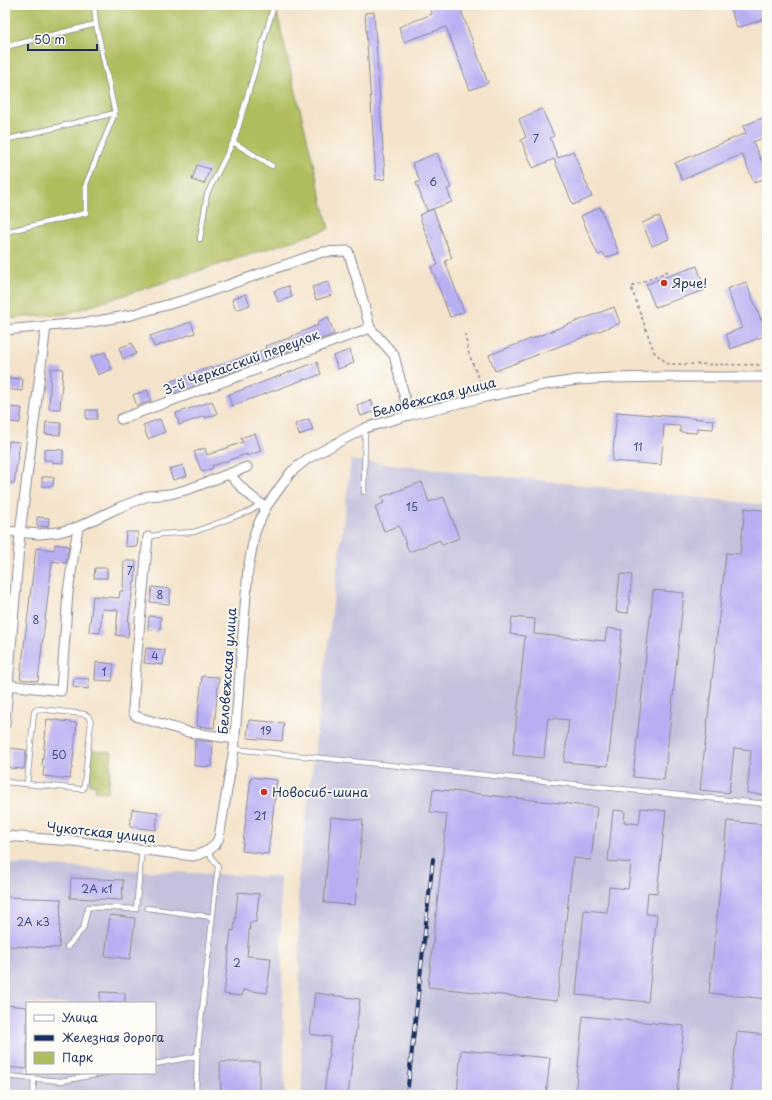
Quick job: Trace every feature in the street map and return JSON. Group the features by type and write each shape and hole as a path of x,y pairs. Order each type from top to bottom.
{"street":[{"path":"5,330 92,322 131,315 188,299 322,252 348,250 370,328 394,355 409,415"},
{"path":"5,724 20,533 46,326"},
{"name":"3-й Черкасский переулок","path":"121,419 370,328"},
{"name":"Беловежская улица","path":"207,851 217,843 219,837 234,749 248,569 255,532 264,505 292,472 307,459 364,428 409,415 543,385 577,380 666,377 767,377"},
{"path":"5,532 40,534 59,532 78,527 148,496 170,494 189,489 247,466"},
{"path":"229,474 241,487 264,505"},
{"path":"8,685 61,691 68,592 78,527"},
{"path":"148,537 136,664 134,714 138,717 188,732 235,739"},
{"name":"Чукотская улица","path":"5,836 142,849 193,856 207,851"}],"lane":[{"path":"5,232 86,213 86,184 115,113 96,24 94,5"},
{"path":"200,239 207,194 233,142 274,5"},
{"path":"5,47 96,24"},
{"path":"5,140 115,113"},
{"path":"233,142 272,166"},
{"path":"364,428 364,492"},
{"path":"148,537 162,534 194,532 264,505"},
{"path":"5,782 80,789 83,789 91,722 88,716 84,714 39,709 34,712 27,784"},
{"path":"234,749 767,804"},
{"path":"67,947 83,929 88,907 136,909 142,849"},
{"path":"196,1095 197,1056 218,866 207,851"},
{"path":"147,908 212,917"},
{"path":"156,1064 197,1056"},
{"path":"5,1076 61,1081 100,1074"},
{"path":"33,1095 34,1078"}],"path":[{"path":"668,271 631,287 654,352 668,364 767,365"},
{"path":"465,334 469,354 481,382"}],"shaded area":[{"path":"351,460 767,505 767,1095 302,1095 298,881"},
{"path":"5,864 280,877 285,1095 5,1095"}],"green space":[{"path":"5,5 275,5 329,229 66,314 5,319"},
{"path":"92,750 112,752 108,792 95,791 96,784 89,784"}],"building":[{"path":"429,5 459,5 488,83 470,90 446,27 404,42 399,27 432,14"},
{"path":"729,5 767,5 767,18 737,28"},
{"path":"374,12 385,179 376,180 365,13"},
{"path":"542,109 554,136 550,138 558,158 573,151 592,197 573,205 554,159 533,168 521,140 526,137 519,119"},
{"path":"767,116 767,136 753,142 761,160 765,159 767,163 767,177 754,183 742,154 682,180 675,163 746,133 743,126"},
{"path":"437,153 451,188 447,189 452,202 427,211 416,183 420,181 412,163"},
{"path":"197,165 210,169 204,184 192,180"},
{"path":"600,207 619,253 606,258 603,253 598,255 581,216"},
{"path":"433,209 452,258 445,261 464,312 450,317 431,267 438,265 419,215"},
{"path":"659,216 669,239 652,246 642,223"},
{"path":"697,266 705,290 655,307 646,284"},
{"path":"328,282 332,295 316,300 312,287"},
{"path":"746,282 761,320 767,318 767,335 731,349 726,334 742,328 727,289"},
{"path":"288,286 292,297 278,302 274,291"},
{"path":"246,294 250,305 236,310 232,299"},
{"path":"614,307 620,323 495,371 489,355"},
{"path":"328,317 334,334 170,395 166,383 211,367 211,369 266,349 265,346 292,337 318,325 317,322"},
{"path":"191,322 195,333 154,347 150,336"},
{"path":"132,343 136,354 123,359 119,348"},
{"path":"350,350 354,363 338,369 333,356"},
{"path":"105,352 112,369 98,375 91,357"},
{"path":"317,362 321,374 232,406 228,395"},
{"path":"51,368 63,369 60,409 49,409"},
{"path":"8,378 23,379 22,391 7,389"},
{"path":"147,390 151,401 137,406 133,395"},
{"path":"371,400 375,411 361,416 357,405"},
{"path":"212,401 217,414 206,418 205,416 179,425 176,413"},
{"path":"10,407 22,408 20,423 9,422"},
{"path":"86,410 97,410 97,419 86,419"},
{"path":"617,412 714,420 713,429 697,428 697,433 680,432 680,426 664,425 661,465 612,461"},
{"path":"160,419 165,432 148,439 143,425"},
{"path":"309,419 313,430 299,435 295,424"},
{"path":"46,422 61,423 60,435 45,434"},
{"path":"255,433 261,451 247,456 247,454 212,466 213,468 202,472 194,452 205,448 207,455 243,442 241,438"},
{"path":"9,441 20,442 14,483 5,482 5,466"},
{"path":"44,449 63,450 63,463 52,462 52,460 44,460"},
{"path":"183,465 187,476 173,480 169,469"},
{"path":"42,477 54,477 53,486 42,486"},
{"path":"422,482 429,502 444,497 459,538 442,545 440,540 409,552 399,526 384,531 375,507 384,503 381,497"},
{"path":"745,508 767,511 767,795 747,793 751,750 734,748 729,793 700,790 726,553 740,554"},
{"path":"37,517 49,518 48,527 37,526"},
{"path":"126,532 138,532 137,547 125,546"},
{"path":"55,544 69,546 66,563 52,561 38,681 20,679 36,548 54,550"},
{"path":"124,561 136,561 135,581 128,622 128,637 116,635 118,610 102,609 100,633 89,632 93,596 119,598 120,591 123,591"},
{"path":"95,568 107,568 107,578 94,578"},
{"path":"620,574 632,575 628,613 616,612"},
{"path":"152,587 171,589 169,604 150,602"},
{"path":"653,590 684,593 664,780 633,777"},
{"path":"149,616 161,617 160,631 148,630"},
{"path":"512,617 535,619 534,634 605,641 607,628 622,630 608,766 564,762 569,720 548,718 544,758 513,755 525,636 510,634"},
{"path":"146,648 165,650 163,665 144,663"},
{"path":"96,662 114,664 112,681 95,680"},
{"path":"202,676 219,677 214,728 197,726"},
{"path":"74,678 89,679 88,689 73,687"},
{"path":"47,719 77,723 70,779 43,776 44,767 42,766"},
{"path":"249,720 284,723 282,741 247,738"},
{"path":"195,740 213,742 212,767 194,766"},
{"path":"11,748 26,750 24,769 9,768"},
{"path":"251,777 277,780 268,854 242,851"},
{"path":"433,789 597,807 591,860 573,858 557,1001 428,987 447,814 430,812"},
{"path":"641,808 666,811 657,893 648,892 646,914 657,915 648,1002 576,995 584,910 607,912 609,887 628,889 631,863 608,861 613,810 625,811 624,822 639,824"},
{"path":"132,809 158,812 156,830 130,827"},
{"path":"331,817 363,820 355,905 324,903"},
{"path":"727,821 767,825 767,999 709,993"},
{"path":"71,878 123,880 122,900 70,898"},
{"path":"238,892 259,894 256,922 250,922 247,956 271,958 267,993 243,990 242,996 224,994 231,930 234,931"},
{"path":"5,897 61,899 59,948 5,946"},
{"path":"110,915 135,918 130,959 105,956"},
{"path":"100,992 125,993 125,1002 100,1002"},
{"path":"315,993 360,999 348,1095 324,1095 331,1037 310,1034"},
{"path":"5,1005 26,1007 26,1069 5,1067"},
{"path":"583,1016 684,1026 677,1095 575,1095"},
{"path":"737,1032 767,1035 767,1095 730,1095"},
{"path":"461,1050 550,1058 546,1095 457,1095"},
{"path":"220,1062 259,1062 259,1095 221,1095"}],"railway":[{"path":"407,1095 433,859"}],"place":[{"name":"Ярче!","path":"664,283"},
{"name":"Новосиб-шина","path":"264,792"}]}
